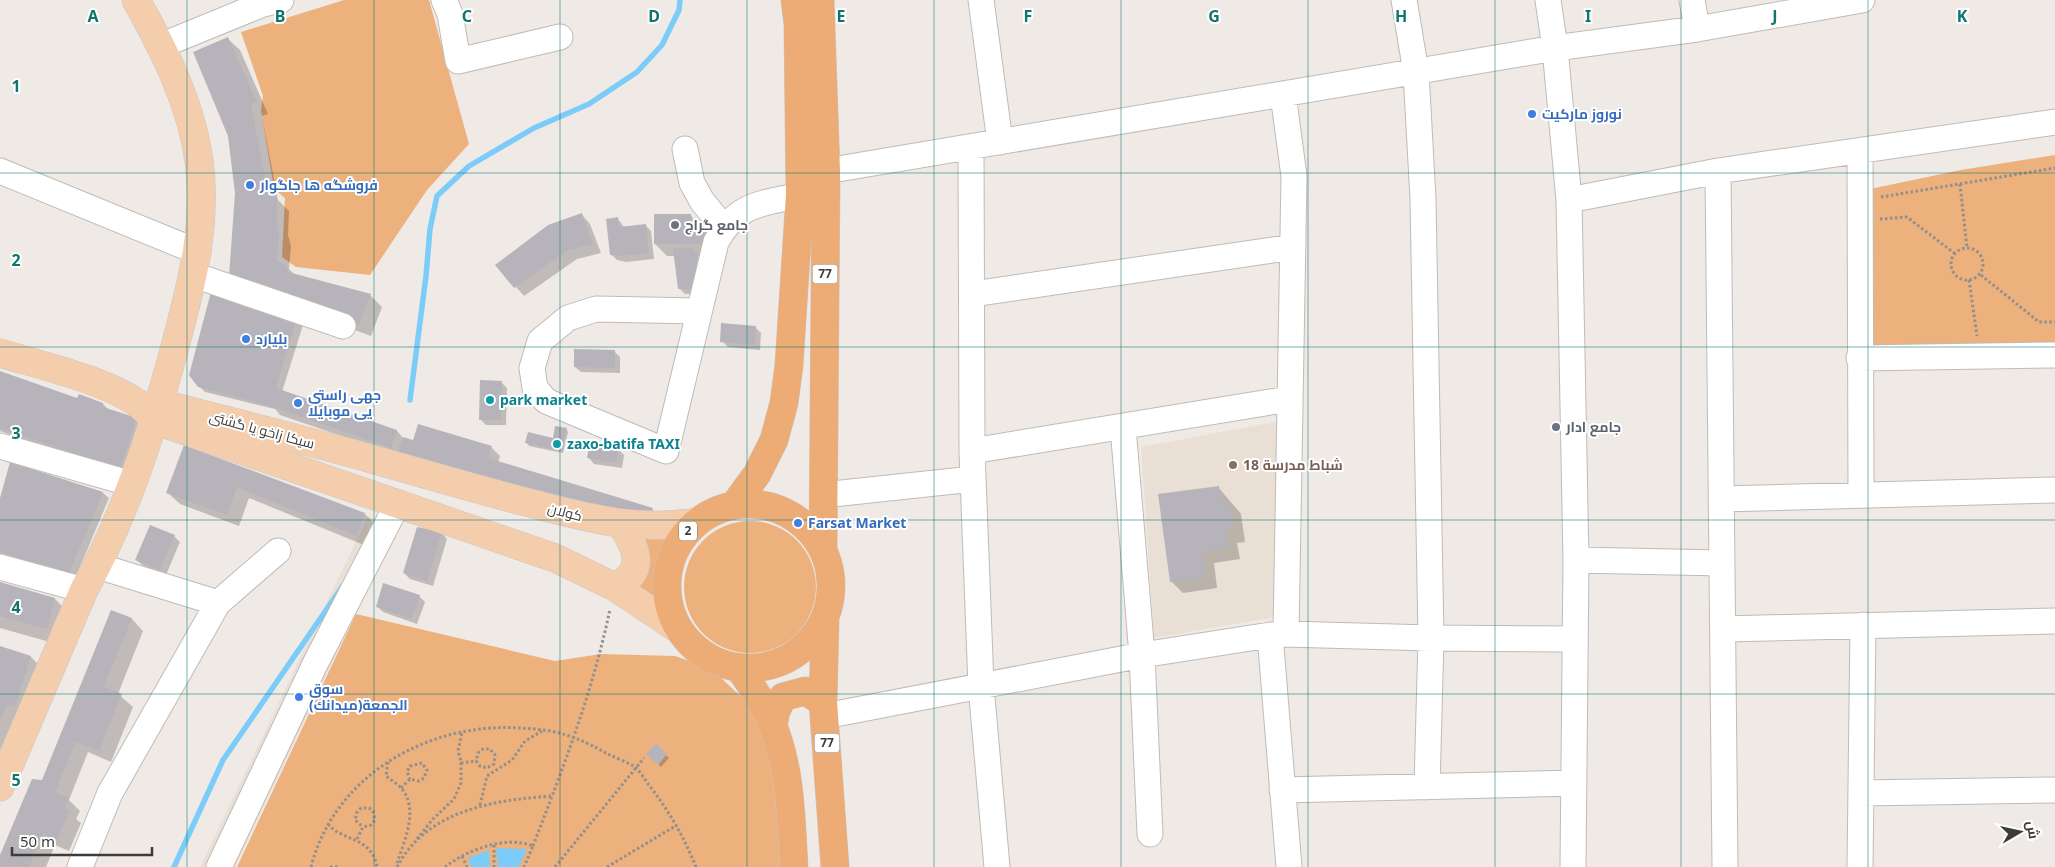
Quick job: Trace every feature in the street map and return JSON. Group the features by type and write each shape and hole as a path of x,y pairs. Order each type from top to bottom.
{"highway":[{"name":"77","path":"735,504 761,466 774,440 784,403 789,365 800,195 798,24 795,0"},
{"name":"77","path":"820,0 826,171 823,548"},
{"name":"2","path":"735,504 756,504 777,508 795,517 811,531 823,548 831,572 832,596 825,620 811,642 791,658 766,668 740,669 716,662 694,648 678,628 669,607 666,583 670,560 681,539 697,522 715,510 735,504"},
{"name":"77","path":"825,620 824,709 835,867"},
{"path":"740,669 756,692 780,745 787,776 794,867"},
{"path":"773,726 776,711 783,697 805,691 824,709"}],"main road":[{"path":"0,787 84,590 98,566 132,484 157,411 196,264 202,191 198,153 185,102 174,73 136,0"},
{"name":"سیکا زاخو یا گشتى","path":"0,353 109,389 140,405 157,411 364,457 436,478"},
{"path":"157,411 398,503 555,558 615,587 678,628"},
{"name":"كولان","path":"436,478 594,520 621,524 672,525 697,522"},
{"path":"615,587 632,575 636,564 632,541 621,524"}],"street":[{"path":"160,46 263,4 281,0"},
{"path":"444,0 450,14 458,61 560,36"},
{"path":"1404,0 1416,72 1423,209 1431,638 1427,787"},
{"path":"1548,0 1556,48 1569,200 1576,560 1573,867"},
{"path":"1692,0 1697,29"},
{"path":"826,171 1556,48 1697,29 1862,0"},
{"path":"985,1 1000,142"},
{"path":"1283,94 1294,176 1289,399 1278,635 1282,790 1289,867"},
{"path":"1569,200 1718,171 2055,122"},
{"path":"971,147 973,479 981,686 997,867"},
{"path":"685,149 692,183 702,201 724,228"},
{"path":"1860,151 1859,358 1861,495"},
{"path":"0,171 196,264 343,326"},
{"path":"1718,171 1725,867"},
{"path":"699,311 596,309 568,318 540,341 532,368 535,388 546,401 666,451 716,242 724,228 735,216 749,207 800,195"},
{"path":"973,294 1293,247"},
{"path":"1859,358 2055,355"},
{"path":"972,451 1289,399"},
{"path":"1123,427 1142,655 1150,834"},
{"path":"0,446 132,484"},
{"path":"823,495 973,479"},
{"path":"1721,499 2055,490"},
{"path":"219,867 315,664 398,503"},
{"path":"80,867 110,793 218,603 278,551"},
{"path":"1576,560 1722,564"},
{"path":"98,566 218,603"},
{"path":"0,567 84,590"},
{"path":"1723,629 2055,621"},
{"path":"1860,867 1863,625"},
{"path":"824,709 981,686 1142,655 1278,635 1575,639"},
{"path":"1282,790 1573,783"},
{"path":"1861,793 2055,790"}],"path":[{"path":"1879,204 1879,197 2055,168"},
{"path":"1960,184 1967,248"},
{"path":"1879,212 1879,228"},
{"path":"1879,219 1906,217 1954,253"},
{"path":"1967,248 1978,252 1985,265 1981,275 1970,280 1960,279 1956,276 1950,263 1954,253 1967,248"},
{"path":"1981,275 2039,322 2055,322"},
{"path":"1970,280 1979,356"},
{"path":"524,867 574,739 601,654 615,587"},
{"path":"311,867 316,846 328,824 351,794 372,773 401,753 440,737 474,729 502,727 542,730 567,735 636,768 677,825 696,867"},
{"path":"480,805 487,776 512,760 525,741 542,730"},
{"path":"414,843 432,820 454,799 461,783 461,763 458,751 462,732"},
{"path":"483,749 490,749 495,755 494,764 487,768 480,766 476,761 478,752 483,749"},
{"path":"555,867 644,758"},
{"path":"461,763 476,761"},
{"path":"388,762 386,776 401,788 408,802 410,817 396,867"},
{"path":"422,763 427,770 427,774 419,781 410,779 408,772 410,766 422,763"},
{"path":"401,788 410,779"},
{"path":"396,867 404,852 441,821 480,805 515,799 552,796"},
{"path":"357,839 363,827 371,825 375,820 373,811 369,808 362,808 355,815 355,820 363,827"},
{"path":"328,824 334,831 357,839 366,847 376,861 377,867"},
{"path":"607,867 677,825"},
{"path":"445,867 474,850 494,845 522,843 532,846"},
{"path":"494,845 494,867"},
{"path":"462,856 467,867"},
{"path":"330,867 340,867"}],"shaded area":[{"path":"344,0 429,0 469,144 427,190 370,275 296,267 282,257 285,198 274,189 261,110 263,96 241,32"},
{"path":"2055,155 2055,349 1869,358 1870,189 1961,170"},
{"path":"1280,421 1276,617 1154,638 1141,447"},
{"name":"سوق الجمعة(ميدانك)","path":"368,516 397,527 235,867 200,867"},
{"path":"750,521 775,526 786,532 796,541 805,551 811,562 816,587 811,612 805,623 796,633 786,642 775,648 750,653 725,648 714,642 704,633 695,623 689,612 684,587 689,562 695,551 704,541 714,532 725,526"},
{"path":"633,531 675,533 660,557 656,588 662,607 627,586"},
{"path":"356,614 555,661 601,654 675,656 710,668 747,702 771,752 783,867 237,867"}],"water":[{"path":"496,848 527,849 519,867 498,867"},
{"path":"489,850 490,867 471,867 468,858"}],"building":[{"path":"228,37 257,102 251,104 268,195 277,198 279,234 277,261 287,266 288,272 371,294 359,325 229,277 235,193 228,136 193,52"},
{"path":"582,213 593,244 568,250 514,288 495,265 548,225"},
{"path":"654,214 691,214 691,222 707,222 707,244 654,244"},
{"path":"618,217 619,227 646,224 649,253 620,256 610,255 606,219"},
{"path":"692,247 698,254 693,289 678,289 673,249"},
{"path":"212,288 297,318 276,388 397,430 391,448 270,406 198,387 189,375"},
{"path":"721,323 756,326 755,345 720,342"},
{"path":"574,349 615,350 615,368 574,367"},
{"path":"0,371 77,398 79,394 103,403 103,407 137,418 120,469 0,428"},
{"name":"park market","path":"480,380 502,381 501,420 479,420"},
{"path":"418,424 492,446 488,458 653,508 647,522 482,478 398,452 403,437 413,440"},
{"path":"555,426 567,428 561,451 525,443 528,432 553,438"},
{"path":"590,443 619,448 616,463 587,458"},
{"path":"184,445 365,513 357,536 237,487 227,515 166,493"},
{"path":"10,462 103,492 69,574 0,552 0,498"},
{"path":"1219,486 1221,502 1229,501 1233,530 1226,531 1229,548 1203,551 1206,577 1170,582 1158,494"},
{"path":"150,525 175,535 160,570 135,560"},
{"path":"417,527 442,532 427,581 403,573"},
{"path":"0,582 55,598 47,629 0,616"},
{"path":"383,583 420,595 412,619 376,607"},
{"path":"111,610 132,618 104,687 122,694 99,751 76,742 55,792 69,798 64,808 70,810 57,840 43,834 29,867 0,867 0,855 32,779 42,780"},
{"path":"0,646 31,656 15,707 7,704 0,722"},
{"path":"656,743 667,754 658,765 646,754"}],"waterway":[{"path":"410,400 430,229 437,196 469,166 534,128 589,104 637,72 662,45 679,10 680,0"},
{"path":"174,867 223,760 342,587"}],"place":[{"name":"نوروز ماركيت","path":"1532,114"},
{"name":"فروشگه ها جاگوار","path":"250,185"},
{"name":"جامع گراج","path":"675,225"},
{"name":"بليارد","path":"246,339"},
{"name":"park market","path":"490,400"},
{"name":"جهى راستى يى موبايلا","path":"298,403"},
{"name":"جامع ادار","path":"1556,427"},
{"name":"zaxo-batifa TAXI","path":"557,444"},
{"name":"18 شباط مدرسة","path":"1233,465"},
{"name":"Farsat Market","path":"798,523"},
{"name":"سوق الجمعة(ميدانك)","path":"299,697"}]}
